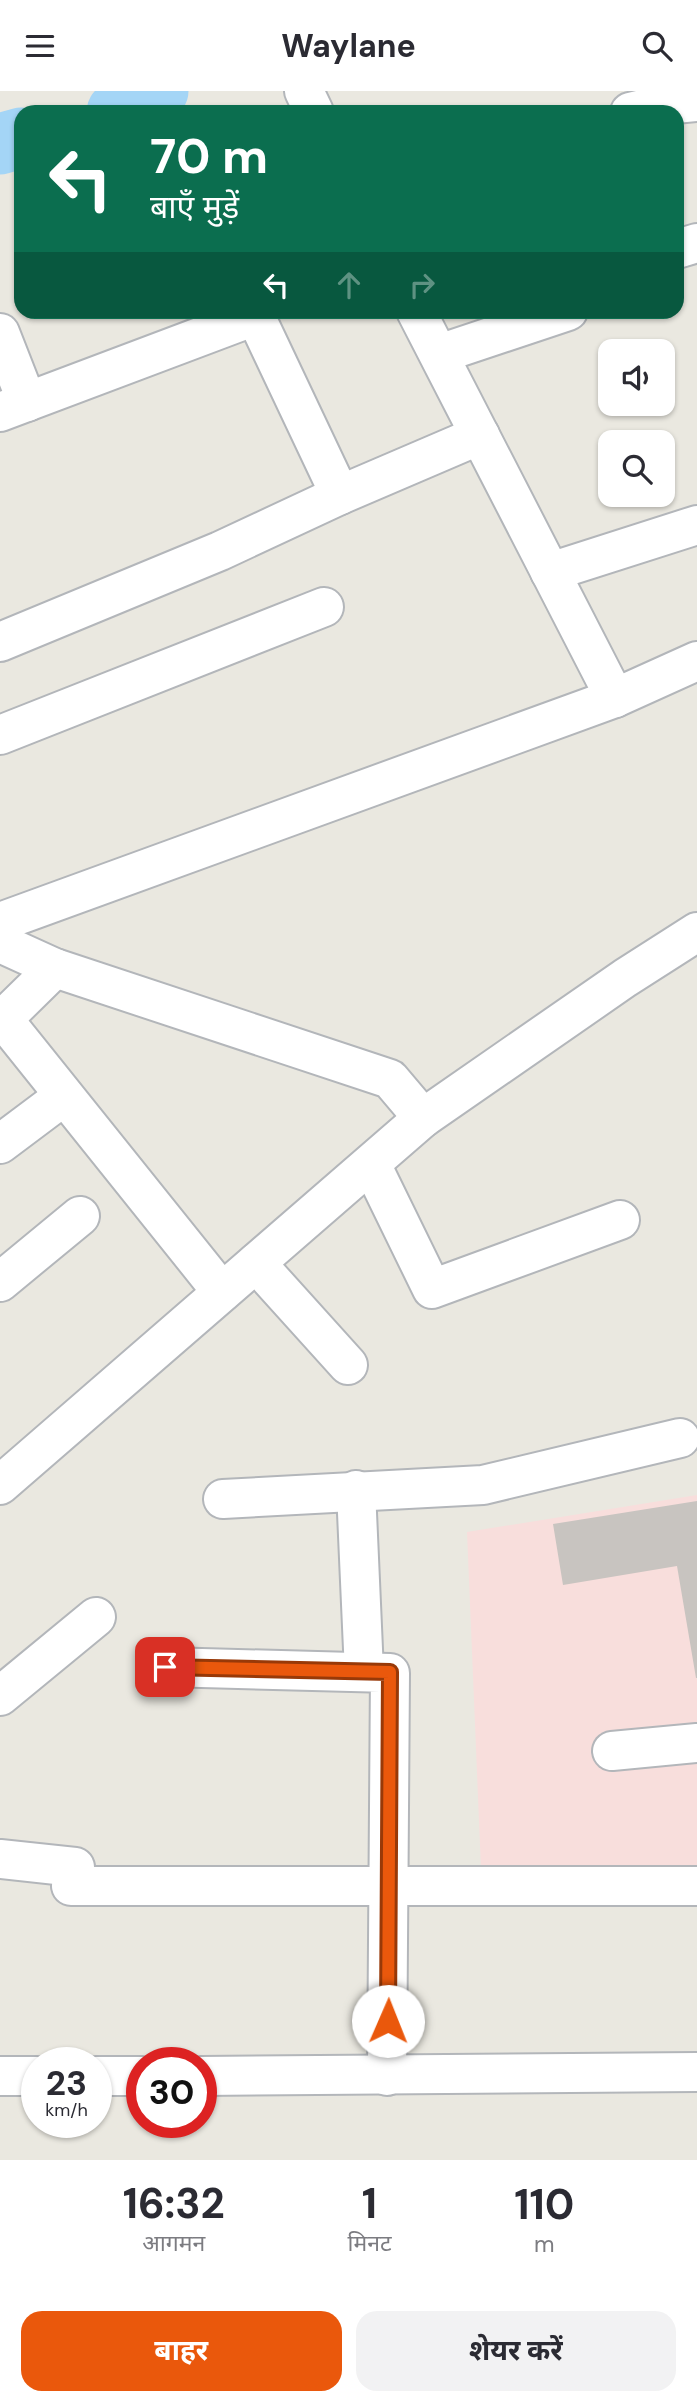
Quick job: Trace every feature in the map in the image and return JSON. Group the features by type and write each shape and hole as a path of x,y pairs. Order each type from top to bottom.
{"street":[{"path":"666,105 697,102"},
{"path":"0,333 13,407 241,319"},
{"path":"256,319 340,495"},
{"path":"420,319 615,698"},
{"path":"439,354 544,319"},
{"path":"0,642 220,551 340,495 480,435"},
{"path":"550,572 697,525"},
{"path":"0,735 324,607"},
{"path":"0,922 615,698 697,661"},
{"path":"0,1485 423,1118 625,978 697,932"},
{"path":"0,943 55,968 390,1079 423,1118"},
{"path":"55,968 2,1021 222,1292"},
{"path":"0,1144 64,1095"},
{"path":"371,1164 432,1289 620,1220"},
{"path":"0,1282 80,1216"},
{"path":"256,1263 348,1366"},
{"path":"223,1499 483,1485 680,1437"},
{"path":"356,1490 364,1672"},
{"path":"0,1696 96,1617"},
{"path":"165,1667 390,1672 387,2075"},
{"path":"612,1751 697,1743"},
{"path":"0,1859 75,1867 71,1886 697,1886"},
{"path":"217,2076 697,2072"},
{"path":"0,2076 21,2076"}],"shaded area":[{"path":"697,1495 697,1870 481,1869 467,1532"}],"building":[{"path":"697,1501 696,1678 677,1566 563,1585 553,1524"}],"waterway":[{"path":"143,105 158,91"},
{"path":"0,144 14,140"}],"route":[{"path":"165,1667 390,1672 388,2021"}]}
